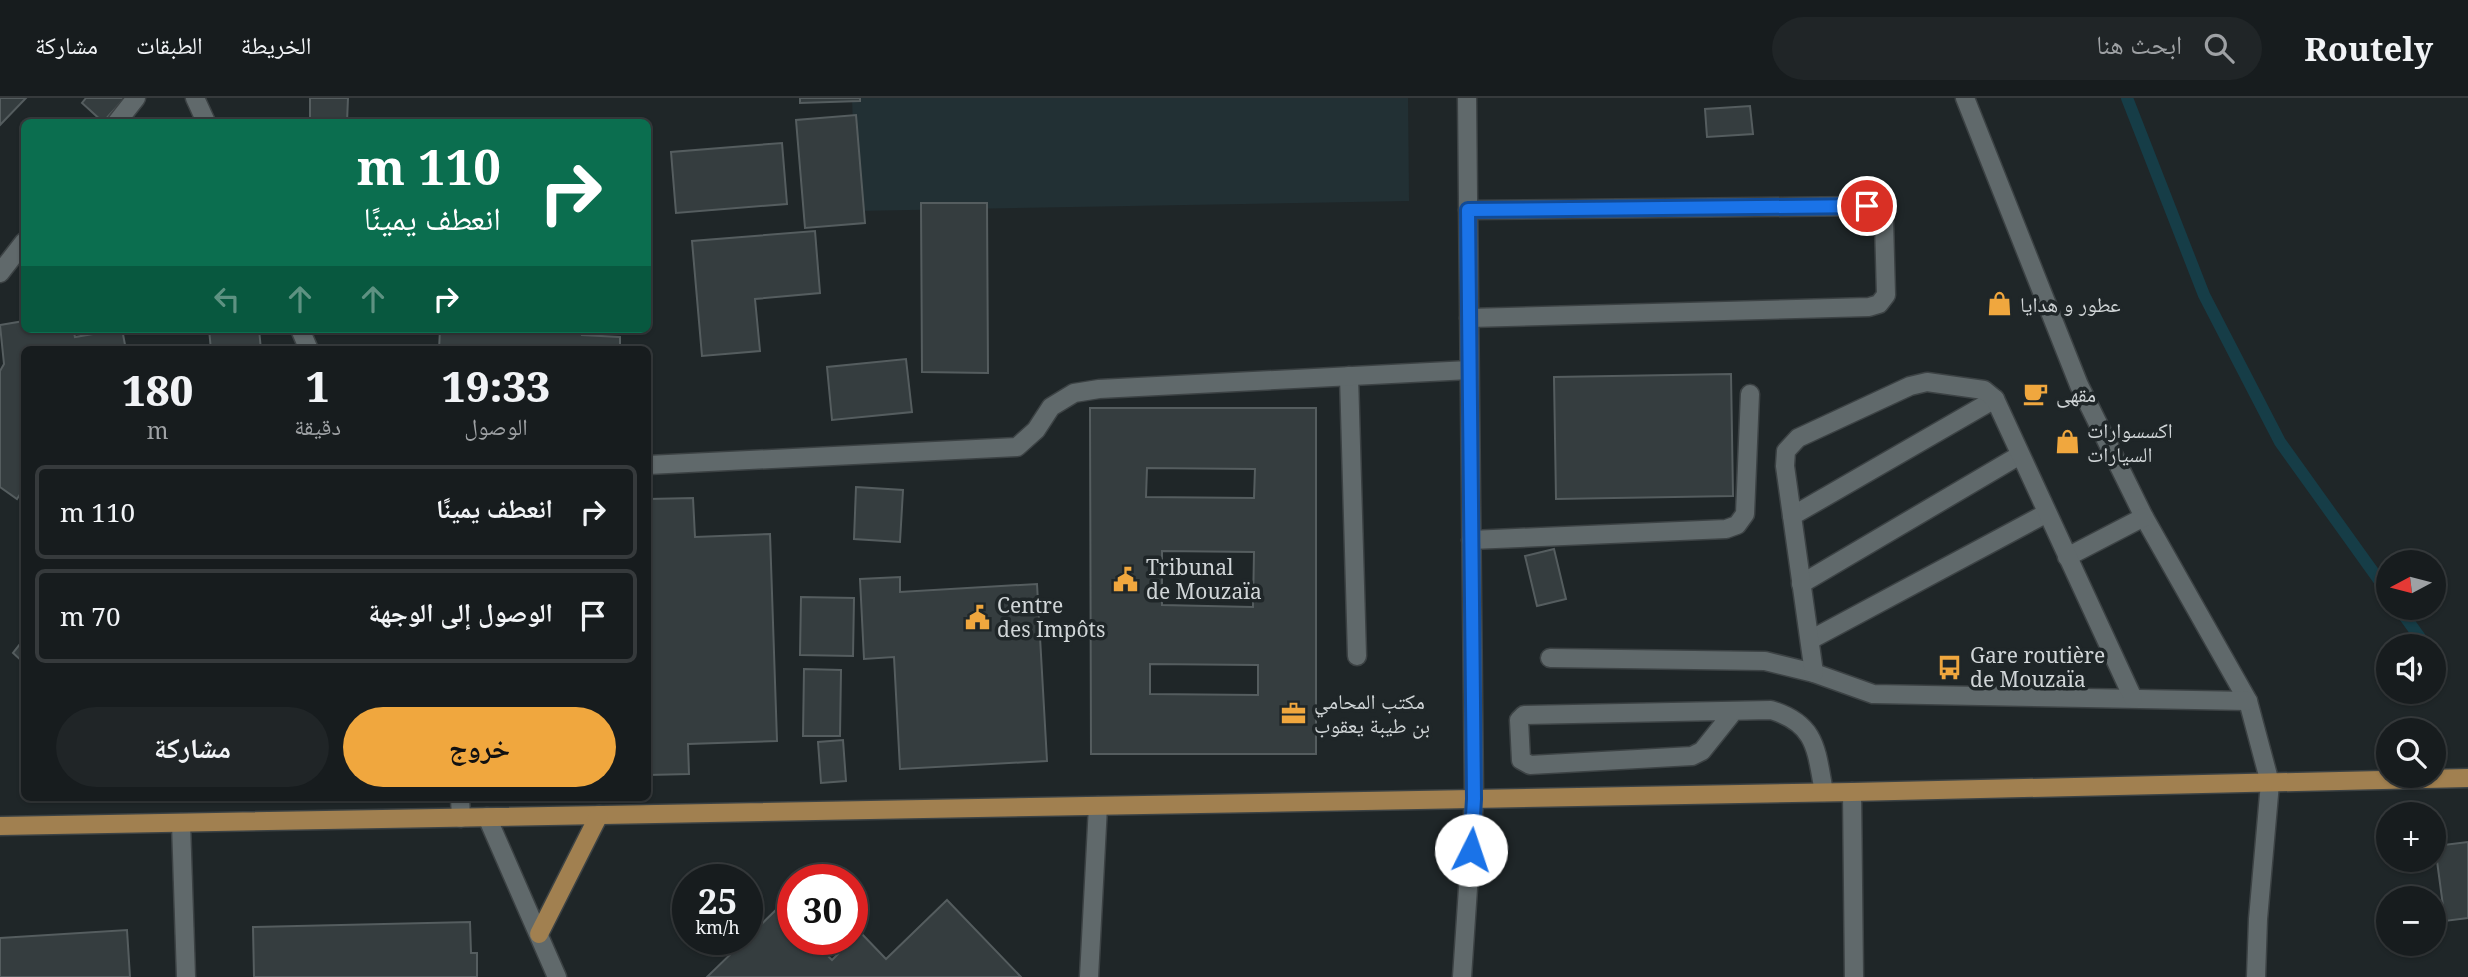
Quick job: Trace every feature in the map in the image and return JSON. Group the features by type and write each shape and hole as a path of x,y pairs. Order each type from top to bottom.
{"main road":[{"path":"0,826 2468,778"},
{"path":"539,934 599,815"}],"street":[{"path":"119,119 136,98"},
{"path":"195,98 205,119"},
{"path":"1462,977 1474,799 1467,98"},
{"path":"1965,98 2079,385 2144,517 2248,701 2270,783 2258,919 2256,977"},
{"path":"1468,210 1867,206 1878,210 1884,222 1886,295 1879,304 1869,307 1469,318"},
{"path":"0,273 21,246"},
{"path":"651,465 1017,447 1036,430 1051,407 1074,393 1098,389 1469,370"},
{"path":"1349,376 1357,656"},
{"path":"1814,673 1785,466 1786,451 1798,438 1910,386 1927,382 1984,390 1994,399 2133,698"},
{"path":"1471,540 1726,529 1737,525 1745,514 1750,394"},
{"path":"1792,516 1994,399"},
{"path":"1801,584 2020,455"},
{"path":"1810,640 2047,513"},
{"path":"2067,557 2144,517"},
{"path":"1550,658 1765,661 1814,673 1873,694 2248,701"},
{"path":"1734,711 1702,751 1692,756 1530,765 1521,760 1519,720 1524,715 1771,710 1790,716 1814,741 1824,792"},
{"path":"1852,792 1854,977"},
{"path":"460,801 461,818"},
{"path":"1089,977 1098,806"},
{"path":"487,817 557,977"},
{"path":"181,823 186,977"}],"shaded area":[{"path":"852,98 1408,98 1409,201 856,211"}],"building":[{"path":"0,98 26,98 0,125"},
{"path":"86,98 125,98 106,119 100,119 82,103"},
{"path":"310,98 348,98 347,119 310,119"},
{"path":"800,98 860,98 860,101 800,103"},
{"path":"1750,106 1753,134 1707,137 1705,109"},
{"path":"856,115 865,223 805,228 796,120"},
{"path":"782,143 787,204 676,213 671,152"},
{"path":"921,203 987,203 988,373 922,372"},
{"path":"815,231 820,293 755,299 760,351 702,356 692,241"},
{"path":"21,322 21,333 74,333 75,337 123,333 125,346 21,346 21,493 17,499 0,487 0,371 4,364 0,325"},
{"path":"209,333 259,333 261,346 211,346"},
{"path":"440,333 582,333 620,337 620,346 439,346"},
{"path":"906,359 912,412 832,420 827,367"},
{"path":"1731,374 1733,496 1556,499 1554,377"},
{"name":"Tribunal de Mouzaïa","path":"1090,408 1316,408 1316,754 1091,754","holes":["1147,468 1255,469 1254,498 1146,497","1162,551 1254,552 1253,607 1162,605","1150,664 1258,665 1258,695 1150,694"]},
{"path":"856,487 903,490 900,542 854,539"},
{"path":"693,498 695,537 770,534 777,741 688,744 689,774 651,775 651,499"},
{"path":"1554,549 1566,599 1537,606 1525,556"},
{"path":"900,577 900,592 1037,584 1047,761 900,769 894,657 864,659 860,579"},
{"path":"801,597 854,598 853,656 800,655"},
{"path":"21,643 21,660 13,653"},
{"path":"804,669 841,670 840,736 803,736"},
{"path":"843,740 846,781 821,783 818,742"},
{"path":"2468,842 2468,918 2446,921 2446,886 2440,886 2438,872 2446,872 2446,845"},
{"path":"947,900 1021,977 707,977 730,955 763,955 763,923 777,909 777,955 827,955 832,960 837,955 868,955 868,940 886,959"},
{"path":"470,922 471,953 477,953 477,977 254,977 253,927"},
{"path":"127,930 130,977 0,977 0,938"}],"waterway":[{"path":"2127,98 2204,295 2280,442 2376,576"},
{"path":"2407,620 2417,634"}],"place":[{"name":"عطور و هدايا","path":"2000,304"},
{"name":"مقهى","path":"2036,394"},
{"name":"اكسسوارات السيارات","path":"2067,442"},
{"name":"Tribunal de Mouzaïa","path":"1126,579"},
{"name":"Centre des Impôts","path":"977,617"},
{"name":"Gare routière de Mouzaïa","path":"1950,667"},
{"name":"مكتب المحامي بن طيبة يعقوب","path":"1294,713"}],"route":[{"path":"1471,850 1474,799 1468,210 1867,206"}]}
